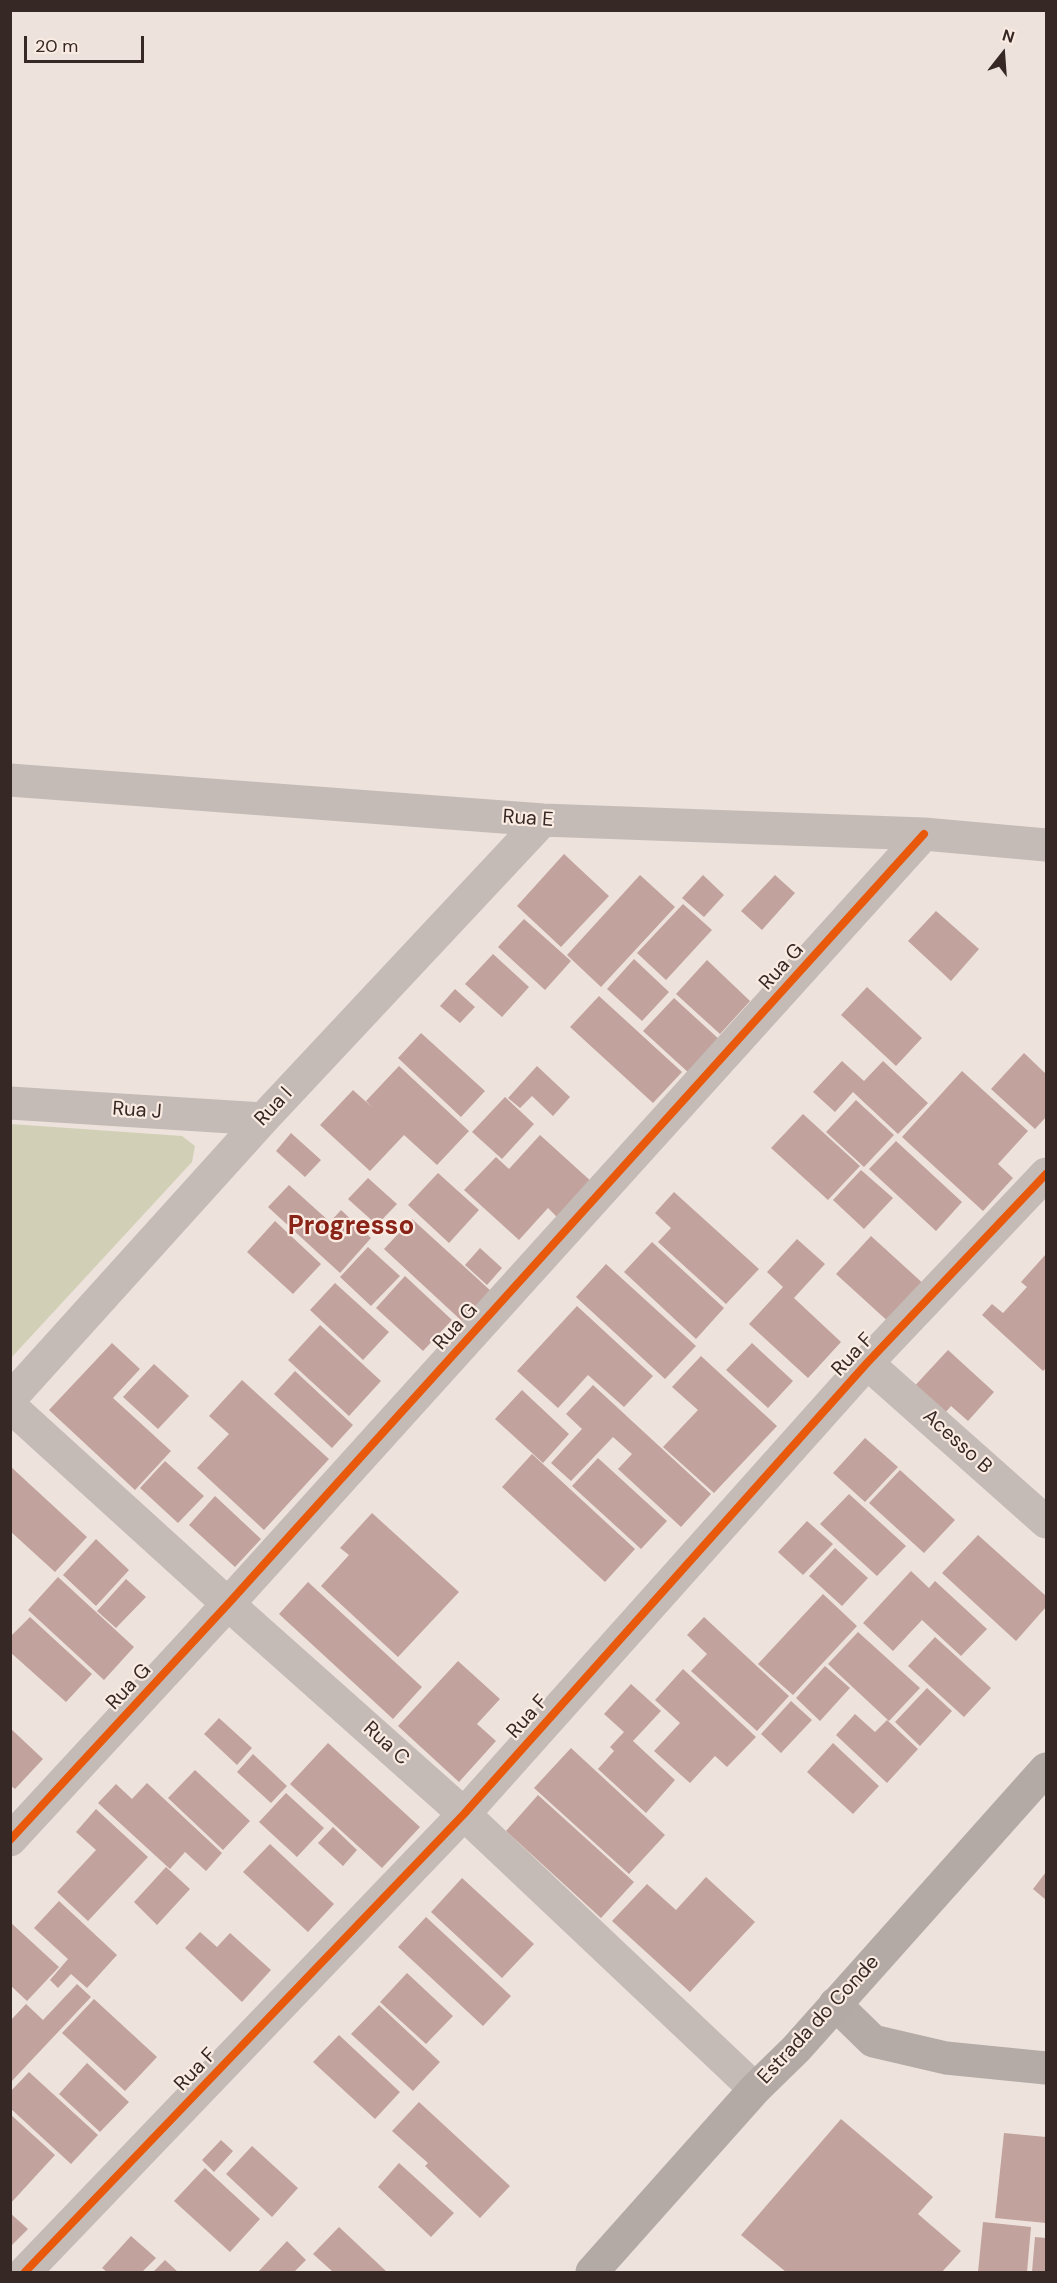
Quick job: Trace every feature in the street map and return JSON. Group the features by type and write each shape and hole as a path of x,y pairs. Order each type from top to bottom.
{"main road":[{"name":"Estrada do Conde","path":"592,2272 755,2089 796,2049 1047,1769"}],"street":[{"name":"Rua E","path":"10,780 543,820 924,834 1047,844"},
{"name":"Rua I","path":"10,1399 263,1119 543,820"},
{"name":"Rua G","path":"10,1840 228,1604 924,834"},
{"name":"Rua J","path":"10,1103 263,1119"},
{"name":"Rua F","path":"25,2272 464,1814 867,1363 1047,1174"},
{"name":"Acesso B","path":"867,1363 1047,1522"},
{"name":"Rua C","path":"10,1406 464,1814 755,2089"},
{"path":"835,2004 873,2041 946,2058 1047,2068"}],"green space":[{"path":"11,1124 182,1136 195,1146 192,1162 11,1358"}],"building":[{"path":"564,854 609,896 561,947 517,906"},
{"path":"640,875 675,907 601,987 567,955"},
{"path":"703,875 724,895 704,917 682,898"},
{"path":"775,875 795,893 762,930 741,911"},
{"path":"683,904 712,930 666,980 637,953"},
{"path":"936,911 979,949 951,981 908,941"},
{"path":"524,919 571,961 545,990 498,947"},
{"path":"493,954 529,987 502,1017 465,984"},
{"path":"634,959 669,992 642,1021 607,989"},
{"path":"707,960 750,1001 720,1034 676,994"},
{"path":"867,987 922,1038 896,1066 841,1015"},
{"path":"455,989 475,1007 460,1023 440,1006"},
{"path":"599,996 682,1072 653,1103 570,1027"},
{"path":"674,998 721,1041 690,1074 643,1031"},
{"path":"421,1033 485,1091 461,1117 398,1058"},
{"path":"1024,1053 1046,1074 1046,1117 1035,1129 991,1089"},
{"path":"842,1061 864,1081 883,1061 928,1103 898,1134 853,1092 835,1112 813,1092"},
{"path":"399,1066 469,1131 437,1165 404,1135 370,1171 320,1125 353,1090 373,1108 366,1101"},
{"path":"537,1066 570,1097 553,1116 532,1096 520,1108 508,1098"},
{"path":"962,1071 1028,1131 998,1164 1013,1178 983,1211 902,1137"},
{"path":"505,1097 534,1124 502,1159 472,1132"},
{"path":"856,1100 894,1135 864,1167 826,1132"},
{"path":"803,1114 860,1166 828,1200 771,1148"},
{"path":"291,1133 321,1160 305,1177 276,1151"},
{"path":"540,1135 593,1183 559,1219 548,1208 519,1240 464,1190 496,1157 509,1169"},
{"path":"896,1141 962,1202 936,1231 869,1169"},
{"path":"861,1170 893,1198 864,1229 833,1200"},
{"path":"438,1173 479,1210 449,1243 408,1205"},
{"path":"368,1178 397,1204 377,1225 348,1199"},
{"path":"289,1185 330,1222 341,1210 371,1238 340,1273 268,1207"},
{"path":"674,1192 759,1269 726,1304 658,1242 671,1228 655,1213"},
{"path":"412,1219 492,1292 464,1323 384,1249"},
{"path":"275,1221 321,1264 293,1294 247,1252"},
{"path":"871,1236 927,1287 892,1325 836,1274"},
{"path":"797,1239 825,1264 794,1298 841,1342 808,1378 749,1324 783,1287 767,1272"},
{"path":"652,1242 724,1308 696,1339 624,1272"},
{"path":"368,1247 400,1276 371,1306 340,1277"},
{"path":"480,1248 502,1268 487,1285 465,1265"},
{"path":"1046,1254 1046,1368 1043,1371 982,1315 992,1304 1003,1313 1027,1287 1021,1282"},
{"path":"606,1264 696,1346 665,1379 576,1297"},
{"path":"405,1276 452,1320 423,1351 376,1308"},
{"path":"335,1283 389,1332 363,1360 310,1310"},
{"path":"577,1306 653,1376 624,1407 588,1375 558,1408 517,1371"},
{"path":"320,1325 381,1381 349,1416 288,1360"},
{"path":"112,1343 140,1369 113,1398 171,1451 135,1490 49,1410"},
{"path":"752,1343 793,1381 768,1408 726,1370"},
{"path":"948,1350 994,1392 968,1421 951,1406 940,1419 910,1391"},
{"path":"701,1356 777,1426 714,1493 663,1447 698,1410 672,1387"},
{"path":"154,1364 189,1396 158,1429 123,1397"},
{"path":"295,1371 353,1425 332,1448 274,1394"},
{"path":"242,1380 329,1459 264,1530 197,1468 229,1434 209,1416"},
{"path":"593,1385 711,1494 681,1527 618,1469 632,1454 613,1437 571,1481 551,1463 582,1429 566,1414"},
{"path":"522,1390 569,1434 543,1463 495,1419"},
{"path":"865,1438 898,1467 865,1502 833,1473"},
{"path":"532,1454 635,1549 605,1582 502,1487"},
{"path":"598,1458 667,1521 641,1549 572,1486"},
{"path":"165,1461 204,1496 178,1523 140,1488"},
{"path":"10,1466 87,1537 55,1572 10,1531"},
{"path":"900,1470 955,1520 924,1553 869,1503"},
{"path":"849,1494 906,1546 877,1576 820,1524"},
{"path":"215,1496 261,1539 235,1567 189,1525"},
{"path":"372,1513 459,1592 398,1657 321,1586 349,1555 340,1548"},
{"path":"807,1521 833,1544 803,1575 778,1552"},
{"path":"978,1535 1046,1596 1046,1607 1016,1641 942,1573"},
{"path":"96,1539 129,1570 96,1606 63,1575"},
{"path":"835,1548 868,1578 842,1606 809,1576"},
{"path":"911,1571 929,1588 935,1581 987,1629 961,1656 922,1620 893,1651 863,1623"},
{"path":"58,1577 134,1647 104,1680 28,1610"},
{"path":"126,1579 146,1597 116,1628 97,1611"},
{"path":"308,1582 422,1687 393,1719 279,1614"},
{"path":"823,1594 857,1626 793,1695 758,1664"},
{"path":"30,1617 92,1674 66,1702 10,1652 10,1637"},
{"path":"704,1617 789,1696 757,1731 691,1671 707,1654 687,1635"},
{"path":"858,1632 920,1688 889,1721 828,1664"},
{"path":"935,1637 991,1688 964,1717 908,1666"},
{"path":"458,1661 500,1699 477,1724 496,1741 459,1782 398,1726"},
{"path":"825,1666 850,1688 820,1721 796,1698"},
{"path":"683,1669 756,1737 727,1767 715,1756 690,1783 654,1751 680,1723 655,1700"},
{"path":"631,1684 661,1711 633,1741 675,1780 646,1813 598,1769 614,1751 610,1747 624,1732 604,1714"},
{"path":"927,1688 952,1711 920,1746 895,1722"},
{"path":"791,1701 812,1720 781,1753 761,1734"},
{"path":"855,1714 875,1732 887,1720 918,1749 887,1783 836,1735"},
{"path":"219,1718 252,1748 237,1765 204,1734"},
{"path":"10,1728 43,1759 15,1789 10,1785"},
{"path":"328,1743 420,1827 382,1868 290,1784"},
{"path":"833,1743 879,1786 853,1814 807,1772"},
{"path":"571,1748 665,1835 629,1874 534,1788"},
{"path":"253,1754 287,1786 271,1803 237,1772"},
{"path":"195,1770 250,1821 223,1850 168,1798"},
{"path":"147,1783 222,1853 206,1871 185,1852 170,1869 98,1803 116,1784 132,1799"},
{"path":"286,1793 324,1828 297,1857 259,1822"},
{"path":"538,1795 634,1882 601,1918 506,1831"},
{"path":"96,1809 148,1857 88,1921 57,1892 96,1850 76,1832"},
{"path":"333,1827 357,1850 343,1866 318,1843"},
{"path":"270,1844 334,1904 308,1932 243,1872"},
{"path":"166,1867 190,1889 157,1925 134,1902"},
{"path":"1046,1872 1046,1900 1033,1889"},
{"path":"706,1877 755,1922 690,1992 612,1921 647,1884 676,1910"},
{"path":"462,1878 534,1944 502,1978 431,1912"},
{"path":"59,1901 117,1955 87,1988 71,1974 58,1988 50,1980 68,1959 34,1928"},
{"path":"426,1917 511,1996 483,2026 398,1947"},
{"path":"10,1922 59,1967 27,2001 10,1985"},
{"path":"200,1932 217,1947 230,1933 271,1970 242,2002 185,1948"},
{"path":"407,1973 453,2016 426,2044 380,2002"},
{"path":"77,1984 91,1997 10,2083 10,2021 26,2004 43,2020"},
{"path":"94,1999 157,2057 125,2091 62,2033"},
{"path":"379,2005 440,2062 413,2091 351,2034"},
{"path":"339,2035 400,2092 375,2119 313,2062"},
{"path":"87,2063 129,2102 100,2132 59,2094"},
{"path":"29,2072 98,2135 71,2164 10,2108 10,2092"},
{"path":"419,2102 510,2186 480,2218 425,2166 428,2163 392,2131"},
{"path":"10,2114 55,2155 10,2204"},
{"path":"841,2119 933,2197 918,2214 961,2251 942,2272 786,2272 741,2235"},
{"path":"1004,2133 1046,2137 1046,2223 995,2218"},
{"path":"221,2140 233,2151 214,2172 202,2160"},
{"path":"252,2146 298,2188 272,2217 226,2174"},
{"path":"399,2163 454,2213 431,2237 378,2187"},
{"path":"205,2168 260,2219 230,2252 174,2201"},
{"path":"10,2213 28,2229 12,2245 10,2243"},
{"path":"983,2222 1031,2227 1027,2272 978,2272"},
{"path":"339,2227 387,2272 333,2272 313,2254"},
{"path":"131,2236 156,2258 142,2272 107,2272 102,2268"},
{"path":"1035,2237 1046,2238 1046,2272 1032,2272"},
{"path":"287,2241 306,2260 294,2272 258,2272"},
{"path":"165,2260 178,2272 153,2272"}],"cycle path":[{"path":"10,1840 228,1604 924,834"},
{"path":"25,2272 464,1814 867,1363 1046,1174"}],"district":[{"name":"Progresso","path":"351,1227"}]}
